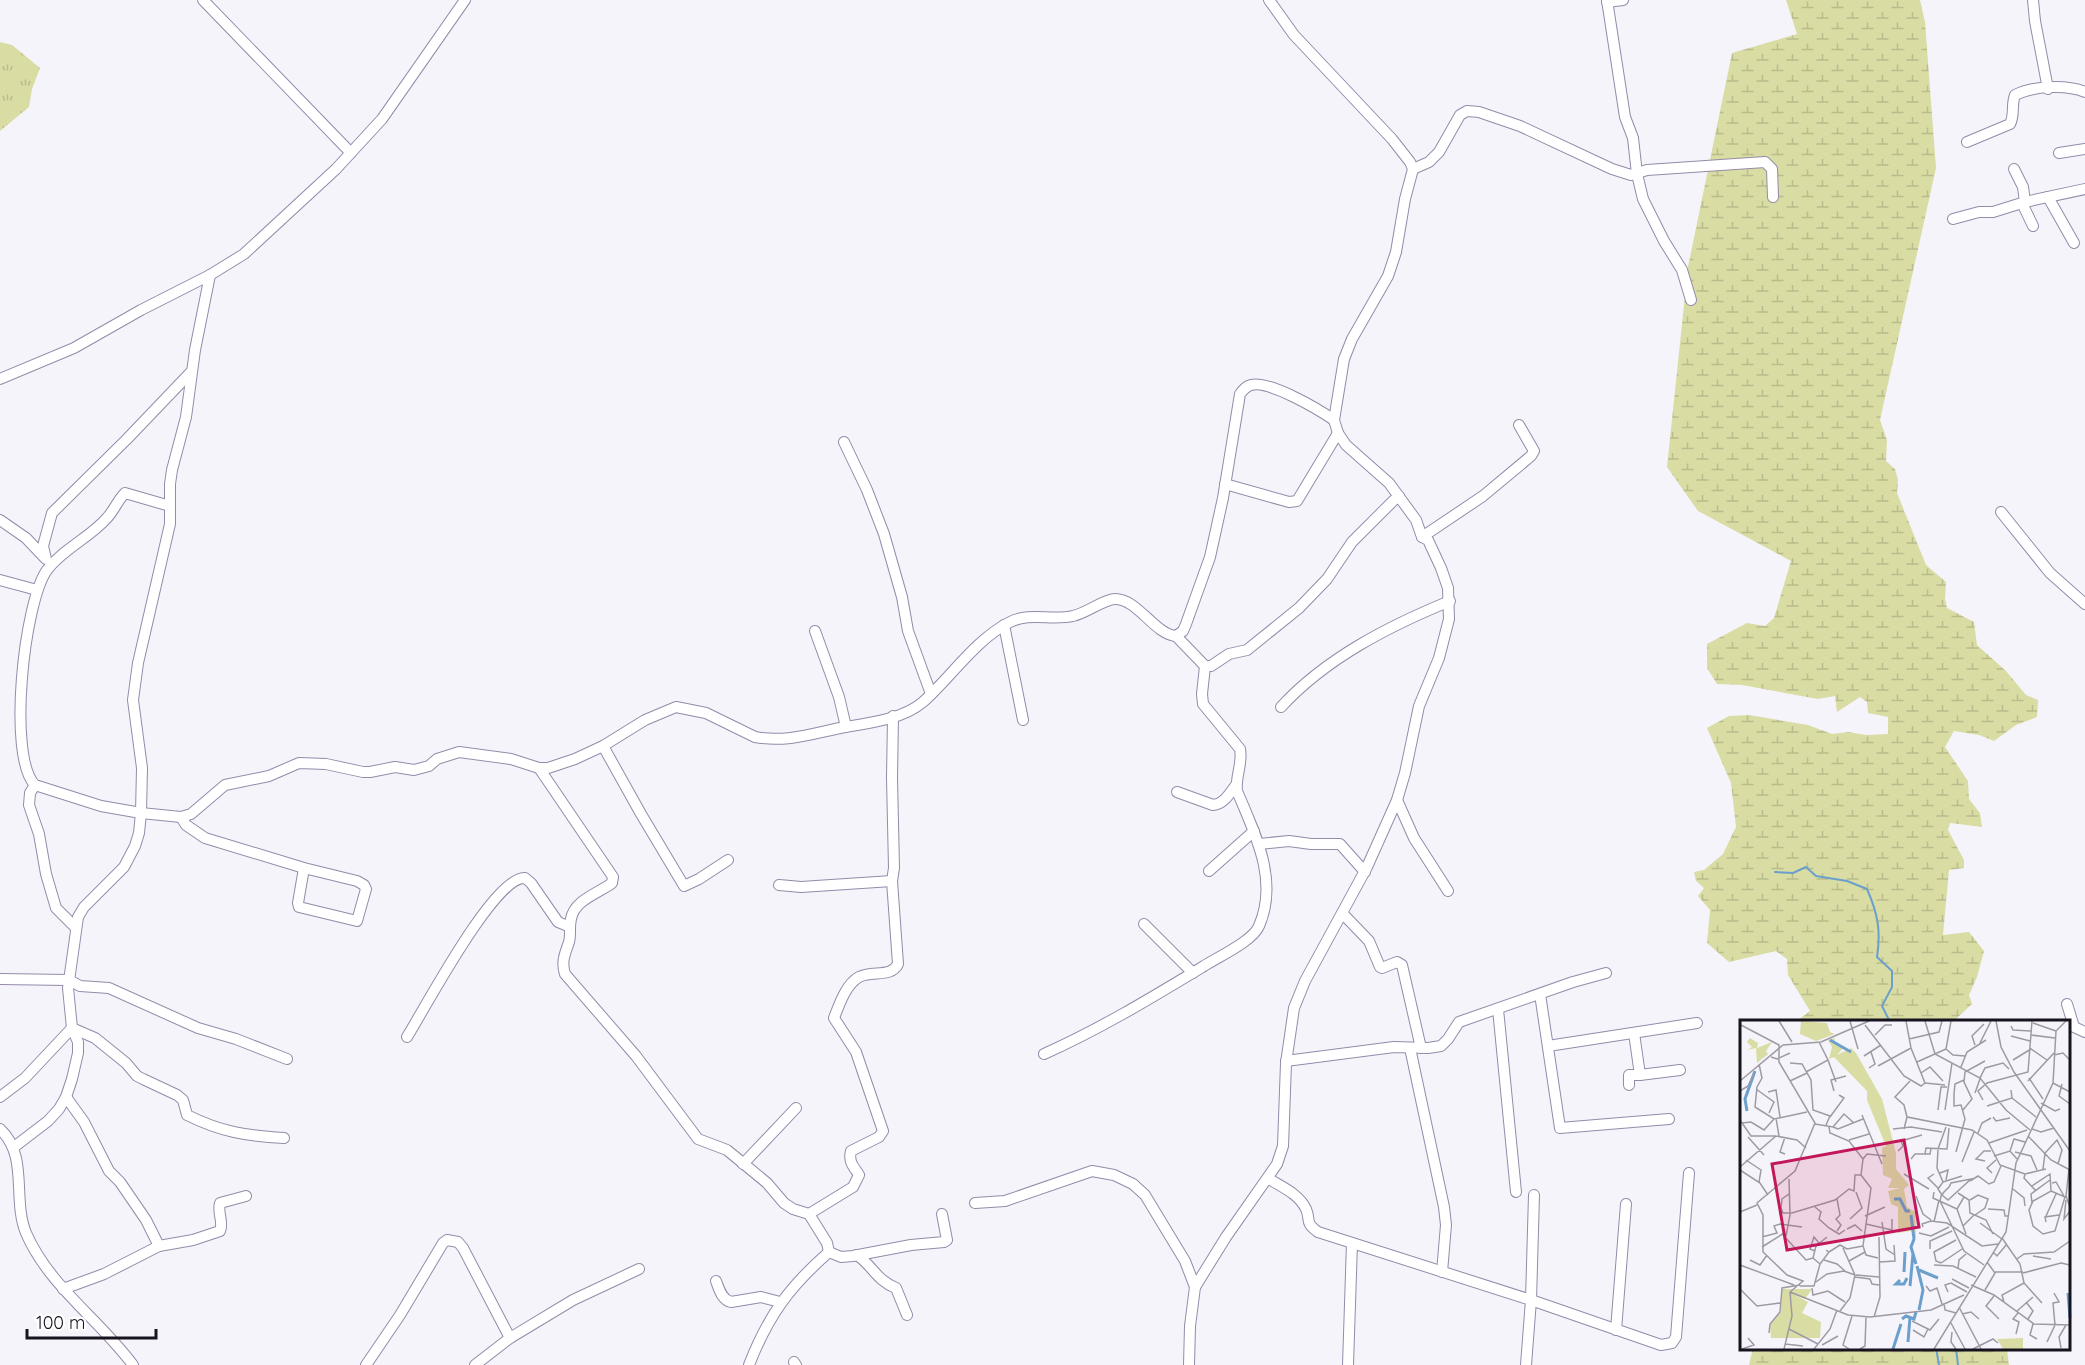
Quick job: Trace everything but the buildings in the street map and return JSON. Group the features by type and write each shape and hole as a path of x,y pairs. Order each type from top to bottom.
{"street":[{"path":"203,0 351,153"},
{"path":"0,379 74,348 210,275 244,254 303,201 382,119 465,0"},
{"path":"1189,1365 1190,1326 1195,1287 1226,1237 1269,1179 1277,1164 1283,1146 1286,1061 1294,1008 1305,981 1365,872 1397,800 1419,706 1447,633 1450,601 1441,568 1428,540 1422,537 1416,520 1389,483 1346,444 1338,433 1334,420 1344,359 1352,339 1388,276 1396,252 1405,199 1413,169 1392,139 1294,35 1269,0"},
{"path":"1623,0 1607,1 1624,117 1634,138 1637,174 1643,199 1664,242 1682,270 1691,300"},
{"path":"2033,0 2048,89"},
{"path":"1967,142 2010,124 2013,119 2015,95 2025,90 2063,87 2085,92"},
{"path":"1413,169 1429,162 1439,152 1460,115 1473,110 1520,126 1612,169 1631,175 1647,170 1765,162 1772,169 1773,197"},
{"path":"2059,153 2085,149"},
{"path":"2013,169 2023,186 2023,203 2033,226"},
{"path":"1953,219 1979,212 1993,212 2085,189"},
{"path":"2048,197 2074,243"},
{"path":"14,1147 48,1121 66,1097 78,1053 78,1042 72,1028 73,1022 68,1001 78,917 84,907 123,867 139,832 142,768 133,700 138,663 170,524 172,470 186,417 210,275"},
{"path":"193,371 52,513 43,546 49,562 48,569 37,590 24,651 21,707 23,751 28,771 35,785 101,806 141,813 181,817 191,814 225,785 269,776 299,763 326,764 370,772 395,766 414,770 429,766 437,759 459,752 511,759 539,768 559,765 603,746 645,720 676,707 706,713 763,739 799,738 859,726 914,708 1004,626 1024,617 1072,616 1090,611 1110,599 1117,599 1133,606 1167,634 1176,636 1205,666 1211,666 1229,654 1247,650 1299,608 1327,579 1352,542 1400,496"},
{"path":"1176,636 1183,630 1202,582 1215,534 1240,394 1248,386 1262,385 1317,409 1334,420"},
{"path":"1422,537 1483,496 1531,456 1534,451 1519,425"},
{"path":"1225,484 1289,502 1297,501 1338,433"},
{"path":"844,442 867,490 884,534 897,579 908,631 931,694"},
{"path":"49,562 86,538 104,521 125,493 170,506"},
{"path":"2001,512 2050,573 2085,604"},
{"path":"0,520 29,541 49,562"},
{"path":"0,580 37,590"},
{"path":"1281,708 1308,681 1352,650 1386,630 1450,601"},
{"path":"1004,626 1023,720"},
{"path":"814,631 839,696 846,727"},
{"path":"1044,1054 1105,1025 1246,940 1258,928 1265,910 1268,888 1259,844 1236,785 1241,753 1236,743 1209,714 1203,704 1205,666"},
{"path":"810,1214 853,1187 859,1175 852,1166 849,1156 851,1151 879,1137 883,1131 856,1052 834,1018 847,989 858,977 874,972 891,972 898,964 892,881 894,868 892,716"},
{"path":"603,746 684,886 691,884 728,860"},
{"path":"539,768 614,877 612,883 585,899 574,910 570,940 563,958 562,966 565,974 636,1056 693,1134 701,1141 727,1150 767,1183 784,1203 793,1209 810,1214 829,1252"},
{"path":"35,785 30,794 29,805 39,834 46,874 56,908 76,928"},
{"path":"1177,792 1211,804 1218,804 1236,785"},
{"path":"1397,800 1414,838 1448,891"},
{"path":"181,817 186,825 205,838 304,868 357,881 364,885 366,889 357,921 299,907 304,868"},
{"path":"1209,871 1254,831"},
{"path":"1259,844 1289,841 1340,844 1365,872"},
{"path":"407,1036 483,912 498,895 518,879 525,878 531,883 558,922 570,927"},
{"path":"779,885 801,887 892,881"},
{"path":"1343,914 1369,941 1380,967 1397,962 1402,964 1444,1207 1446,1225 1442,1272"},
{"path":"1144,924 1193,973"},
{"path":"1286,1061 1382,1048 1441,1046 1459,1022 1606,972"},
{"path":"0,978 69,980 80,986 109,988 198,1028 236,1039 287,1059"},
{"path":"1540,994 1560,1128 1669,1119"},
{"path":"2067,1004 2074,1027 2085,1032"},
{"path":"1498,1009 1516,1192"},
{"path":"1548,1046 1697,1023"},
{"path":"0,1097 25,1078 72,1028"},
{"path":"72,1028 95,1038 126,1062 137,1076 177,1095 183,1100 188,1115 206,1125 231,1133 284,1138"},
{"path":"1634,1033 1631,1078 1680,1070"},
{"path":"66,1097 84,1122 109,1171 120,1182 146,1220 159,1246"},
{"path":"743,1164 796,1108"},
{"path":"0,1129 14,1147 17,1158 20,1208 25,1230 36,1252 63,1289 133,1365"},
{"path":"975,1203 1005,1201 1092,1171 1114,1175 1133,1184 1145,1195 1185,1261 1195,1287"},
{"path":"1269,1179 1301,1201 1308,1212 1307,1219 1311,1227 1318,1233 1531,1300 1661,1345 1674,1341 1689,1173"},
{"path":"1526,1365 1531,1300 1534,1195"},
{"path":"63,1289 104,1274 159,1246 193,1240 220,1231 222,1227 218,1209 220,1203 246,1196"},
{"path":"1616,1330 1626,1204"},
{"path":"829,1252 841,1257 944,1242 946,1240 942,1214"},
{"path":"366,1365 447,1240 458,1242 463,1248 510,1338"},
{"path":"1348,1365 1352,1243"},
{"path":"749,1365 762,1332 780,1302 829,1252"},
{"path":"857,1255 866,1262 877,1277 896,1288 907,1316"},
{"path":"475,1365 510,1338 590,1291 639,1269"},
{"path":"716,1281 727,1301 761,1297 780,1302"}],"green space":[{"path":"1786,0 1920,0 1925,22 1936,168 1880,420 1887,440 1886,461 1895,469 1898,480 1897,493 1926,565 1946,582 1947,608 1974,622 1977,645 2006,671 2026,695 2038,700 2037,717 2016,725 1994,741 1979,735 1954,731 1945,747 1968,781 1969,799 1980,813 1982,827 1950,823 1948,830 1964,860 1964,868 1949,870 1943,935 1969,932 1984,951 1969,995 1972,1004 1956,1020 1798,1020 1810,1011 1788,975 1787,959 1776,951 1729,962 1707,943 1710,910 1698,896 1704,888 1696,881 1694,872 1704,870 1723,854 1736,827 1731,783 1707,728 1729,716 1749,715 1808,725 1832,734 1848,732 1866,735 1888,734 1888,717 1868,713 1867,702 1860,697 1837,712 1835,696 1818,699 1742,685 1717,684 1707,668 1707,644 1747,623 1765,626 1774,618 1791,561 1698,511 1667,467 1688,267 1732,53 1797,34"},
{"path":"0,42 12,45 40,68 32,89 29,107 0,131"},
{"path":"1753,1350 2007,1350 2009,1365 1749,1365"}],"waterway":[{"path":"1775,872 1793,873 1806,867 1816,876 1847,881 1867,889 1878,923 1877,957 1892,971 1892,987 1882,1006 1889,1020"},
{"path":"1936,1350 1939,1365"},
{"path":"1956,1350 1958,1365"}]}
